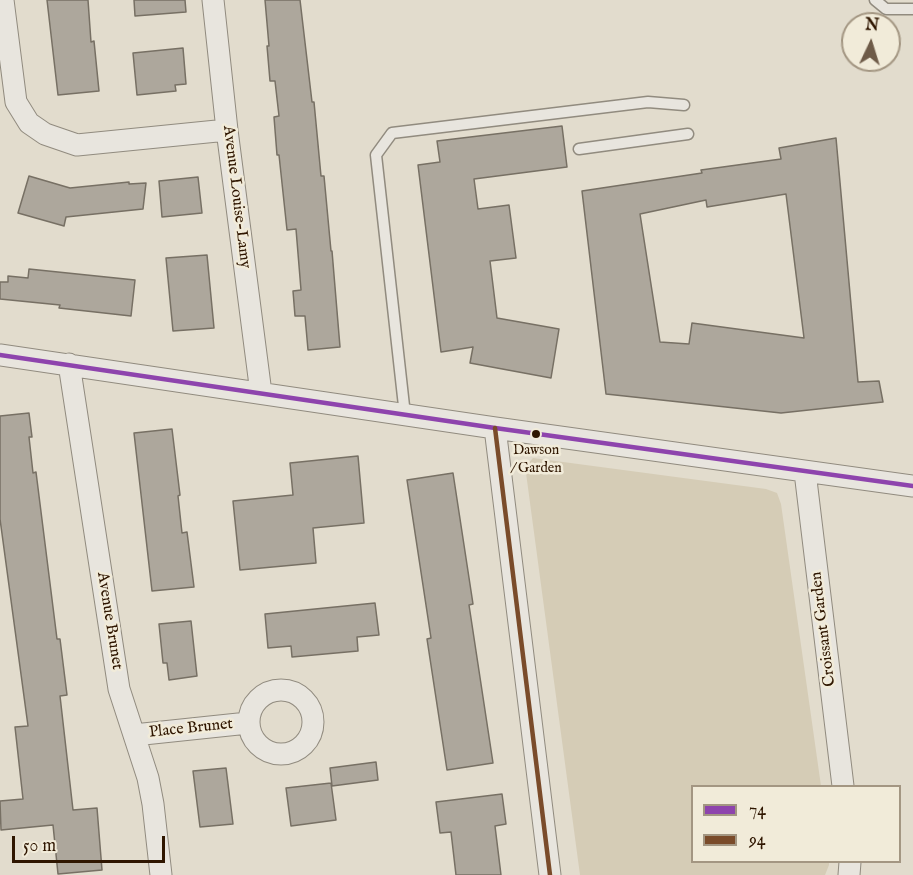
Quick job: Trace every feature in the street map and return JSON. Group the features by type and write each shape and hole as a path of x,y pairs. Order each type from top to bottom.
{"street":[{"path":"3,0 16,102 28,123 45,134 77,145 227,130"},
{"name":"Avenue Louise-Lamy","path":"213,0 227,130 261,393"},
{"path":"0,355 495,428 913,486"},
{"name":"Avenue Brunet","path":"69,364 119,689 153,804 161,875"},
{"path":"495,428 550,875"},
{"name":"Croissant Garden","path":"806,472 843,785"},
{"name":"Place Brunet","path":"134,735 248,723"}],"lane":[{"path":"875,0 886,9 913,9"},
{"path":"405,415 376,155 392,133 648,102 684,105"},
{"path":"579,149 688,135"}],"shaded area":[{"path":"533,458 766,489 777,493 781,504 821,785 691,785 691,863 829,863 825,875 580,875 526,473 527,465"}],"building":[{"path":"47,0 88,0 91,42 94,41 99,91 58,95"},
{"path":"134,0 185,0 186,12 135,16"},
{"path":"265,0 300,0 312,102 314,102 321,176 324,176 340,347 308,350 305,316 295,316 293,291 301,290 296,229 287,230 274,117 279,116 275,81 270,81"},
{"path":"183,48 186,84 175,85 176,91 137,95 133,53"},
{"path":"562,126 567,167 474,179 478,209 509,205 516,258 490,261 497,318 559,329 551,378 470,363 473,347 441,352 418,165 440,162 437,141"},
{"path":"836,138 858,382 879,381 883,402 781,413 606,394 582,191 702,173 701,170 781,159 779,148","holes":["786,194 804,338 692,323 689,344 660,342 640,214 706,200 707,207"]},
{"path":"29,176 70,188 129,182 129,184 146,183 143,209 66,217 64,226 18,213"},
{"path":"198,177 202,213 162,217 159,181"},
{"path":"207,255 214,328 173,331 166,258"},
{"path":"29,269 135,280 131,316 0,299 0,282 8,282 8,276 28,278"},
{"path":"29,413 33,473 36,472 57,639 60,639 67,695 60,696 73,810 97,808 102,870 58,874 53,825 1,830 0,801 23,799 15,727 28,726 0,519 0,416"},
{"path":"172,429 182,533 187,532 194,587 152,591 134,433"},
{"path":"358,456 364,523 313,528 316,563 240,570 233,501 293,495 290,463"},
{"path":"453,473 473,604 469,605 493,763 447,770 427,639 431,638 407,480"},
{"path":"375,603 379,635 357,637 358,651 292,657 291,646 268,648 265,614"},
{"path":"191,621 197,676 169,680 167,663 163,663 159,624"},
{"path":"376,762 378,780 332,786 330,768"},
{"path":"226,768 233,824 200,827 193,771"},
{"path":"331,783 336,820 291,826 286,788"},
{"path":"502,794 506,824 495,826 501,875 456,875 451,832 440,833 436,802"}],"transit line":[{"name":"74","path":"0,355 495,428 913,486"},
{"name":"94","path":"495,428 550,875"}],"place":[{"name":"Dawson / Garden","path":"536,434"}]}
